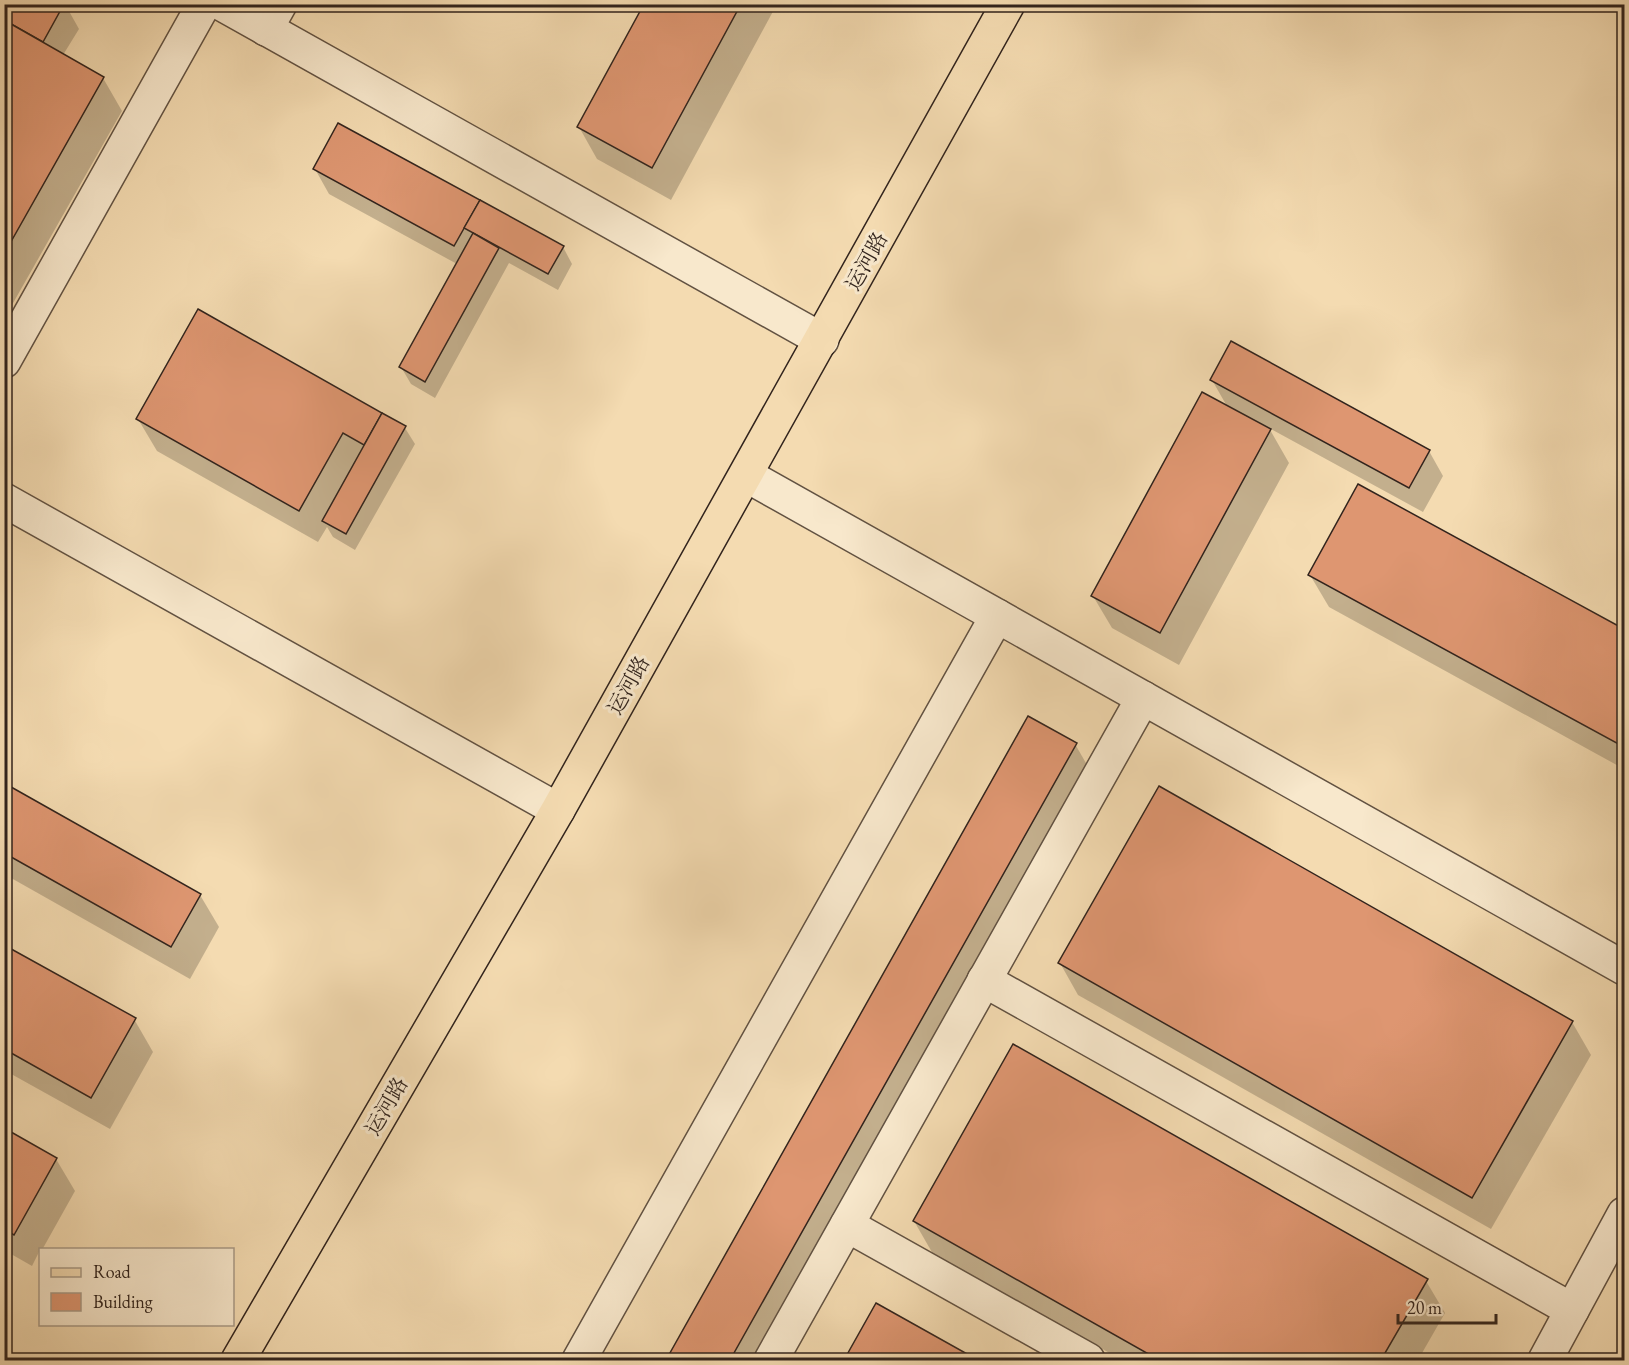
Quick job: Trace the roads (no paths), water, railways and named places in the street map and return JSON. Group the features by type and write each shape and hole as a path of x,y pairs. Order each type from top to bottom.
{"main road":[{"name":"运河路","path":"238,1360 558,810 1008,4"}],"lane":[{"path":"4,361 202,7 273,17 822,340"},
{"path":"746,475 1624,968"},
{"path":"4,500 558,810"},
{"path":"579,1360 997,616"},
{"path":"771,1360 1143,698"},
{"path":"984,981 1572,1310"},
{"path":"1545,1360 1624,1214"},
{"path":"847,1225 1088,1360"}]}
